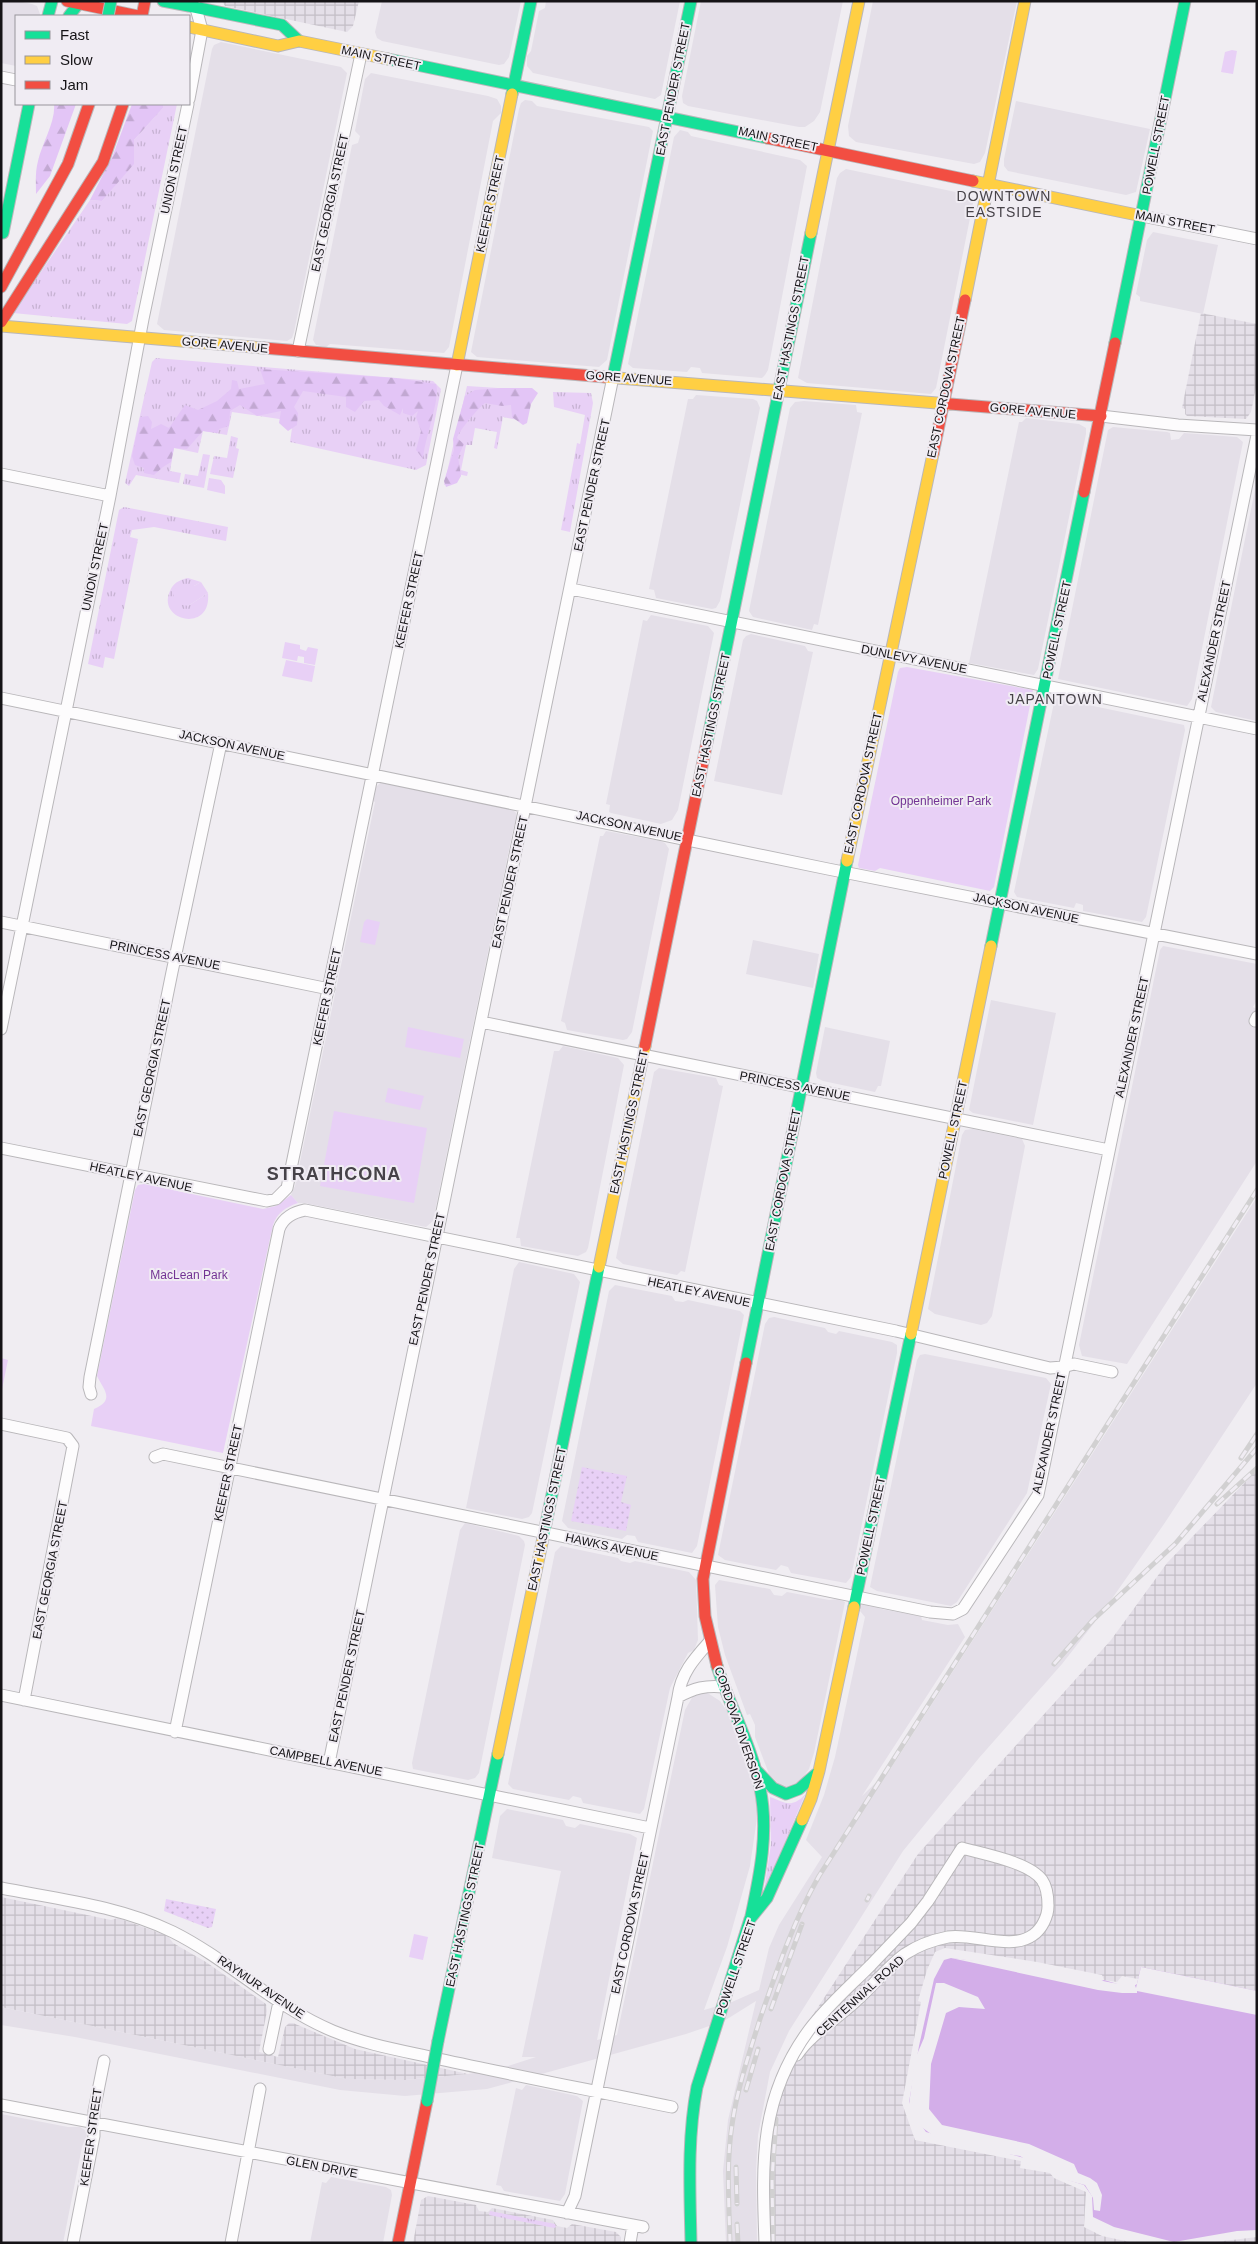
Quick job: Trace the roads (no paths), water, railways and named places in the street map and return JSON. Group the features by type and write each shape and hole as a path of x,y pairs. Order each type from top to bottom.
{"main road":[{"path":"48,15 52,1"},
{"path":"67,1 135,15"},
{"path":"108,15 111,1"},
{"path":"140,15 145,1"},
{"name":"MAIN STREET","path":"164,1 282,25 299,41"},
{"name":"KEEFER STREET","path":"457,365 531,1"},
{"name":"EAST PENDER STREET","path":"614,377 691,1"},
{"name":"EAST HASTINGS STREET","path":"398,2243 858,1"},
{"name":"EAST CORDOVA STREET","path":"706,1566 844,872 944,403 1025,1"},
{"name":"POWELL STREET","path":"691,2243 689,2138 697,2087 750,1920 770,1890 811,1799 820,1771 1186,1"},
{"path":"70,15 79,4"},
{"name":"MAIN STREET","path":"190,27 278,46 299,41 828,149 1142,216"},
{"path":"3,233 29,105"},
{"path":"1,287 68,164 89,105"},
{"path":"1,322 103,162 123,105"},
{"name":"GORE AVENUE","path":"1,326 457,365 1101,416"},
{"name":"CORDOVA DIVERSION","path":"706,1566 703,1602 710,1642 724,1687 756,1770 762,1798 765,1832 763,1854 750,1920"},
{"path":"756,1770 774,1790 786,1796 798,1792 820,1771"}],"street":[{"path":"190,94 202,30 191,6"},
{"name":"EAST GEORGIA STREET","path":"298,351 361,54"},
{"path":"1,77 15,80"},
{"name":"UNION STREET","path":"1,1030 188,105"},
{"name":"MAIN STREET","path":"1142,216 1257,239"},
{"name":"KEEFER STREET","path":"280,1196 287,1188 291,1179 457,365"},
{"name":"EAST PENDER STREET","path":"329,1763 614,377"},
{"name":"GORE AVENUE","path":"1101,416 1178,425 1257,430"},
{"name":"ALEXANDER STREET","path":"953,1614 968,1604 1038,1495 1257,435"},
{"path":"1,474 110,496"},
{"name":"DUNLEVY AVENUE","path":"571,589 1257,729"},
{"name":"JACKSON AVENUE","path":"1,698 844,872 1257,954"},
{"name":"EAST GEORGIA STREET","path":"91,1394 89,1387 90,1377 130,1174 221,743"},
{"name":"PRINCESS AVENUE","path":"1,922 329,989"},
{"name":"PRINCESS AVENUE","path":"481,1022 1109,1150"},
{"name":"HEATLEY AVENUE","path":"1,1148 267,1201 280,1196"},
{"name":"HEATLEY AVENUE","path":"288,1217 305,1210 911,1335 1050,1368 1063,1368 1074,1364 1112,1372"},
{"name":"KEEFER STREET","path":"175,1732 279,1229 282,1222 288,1217"},
{"name":"EAST GEORGIA STREET","path":"1,1424 62,1436 70,1441 73,1446 24,1700"},
{"name":"HAWKS AVENUE","path":"155,1457 163,1454 382,1501 942,1614 953,1614"},
{"name":"EAST CORDOVA STREET","path":"566,2213 574,2198 680,1683 686,1670 710,1642"},
{"path":"678,1697 697,1687 724,1687"},
{"name":"CAMPBELL AVENUE","path":"1,1695 329,1763 404,1776 650,1828"},
{"name":"CENTENNIAL ROAD","path":"763,2243 761,2151 765,2117 776,2086 799,2051 856,2001 906,1953 936,1940 958,1936 1014,1942 1028,1938 1041,1928 1048,1909 1048,1897 1041,1880 1024,1867 962,1848 928,1901 911,1923 810,2029 798,2046 779,2085 771,2109 763,2151 763,2243"},
{"name":"RAYMUR AVENUE","path":"1,1888 118,1912 154,1924 208,1952 279,2002 318,2024 356,2039 453,2062 672,2108"},
{"path":"269,2049 279,2002"},
{"name":"KEEFER STREET","path":"73,2243 94,2136 94,2111 104,2062"},
{"path":"230,2243 260,2090"},
{"name":"GLEN DRIVE","path":"1,2105 638,2226 630,2243"}],"railway":[{"path":"730,2243 729,2154 737,2098 773,1982 793,1929 810,1893 819,1876 1257,1190"},
{"path":"1241,1458 1257,1434"},
{"path":"1054,1664 1093,1620 1175,1544 1257,1448"},
{"path":"1217,1504 1257,1468"},
{"path":"867,1900 869,1896"},
{"path":"771,2009 802,1924"},
{"path":"746,2090 758,2049"},
{"path":"773,2243 772,2179 776,2119"},
{"path":"736,2167 737,2204"},
{"path":"737,2224 738,2243"}],"district":[{"name":"DOWNTOWN EASTSIDE","path":"1004,204"},
{"name":"JAPANTOWN","path":"1055,699"},
{"name":"STRATHCONA","path":"334,1174"}],"park label":[{"name":"Oppenheimer Park","path":"941,801"},
{"name":"MacLean Park","path":"189,1275"}]}
